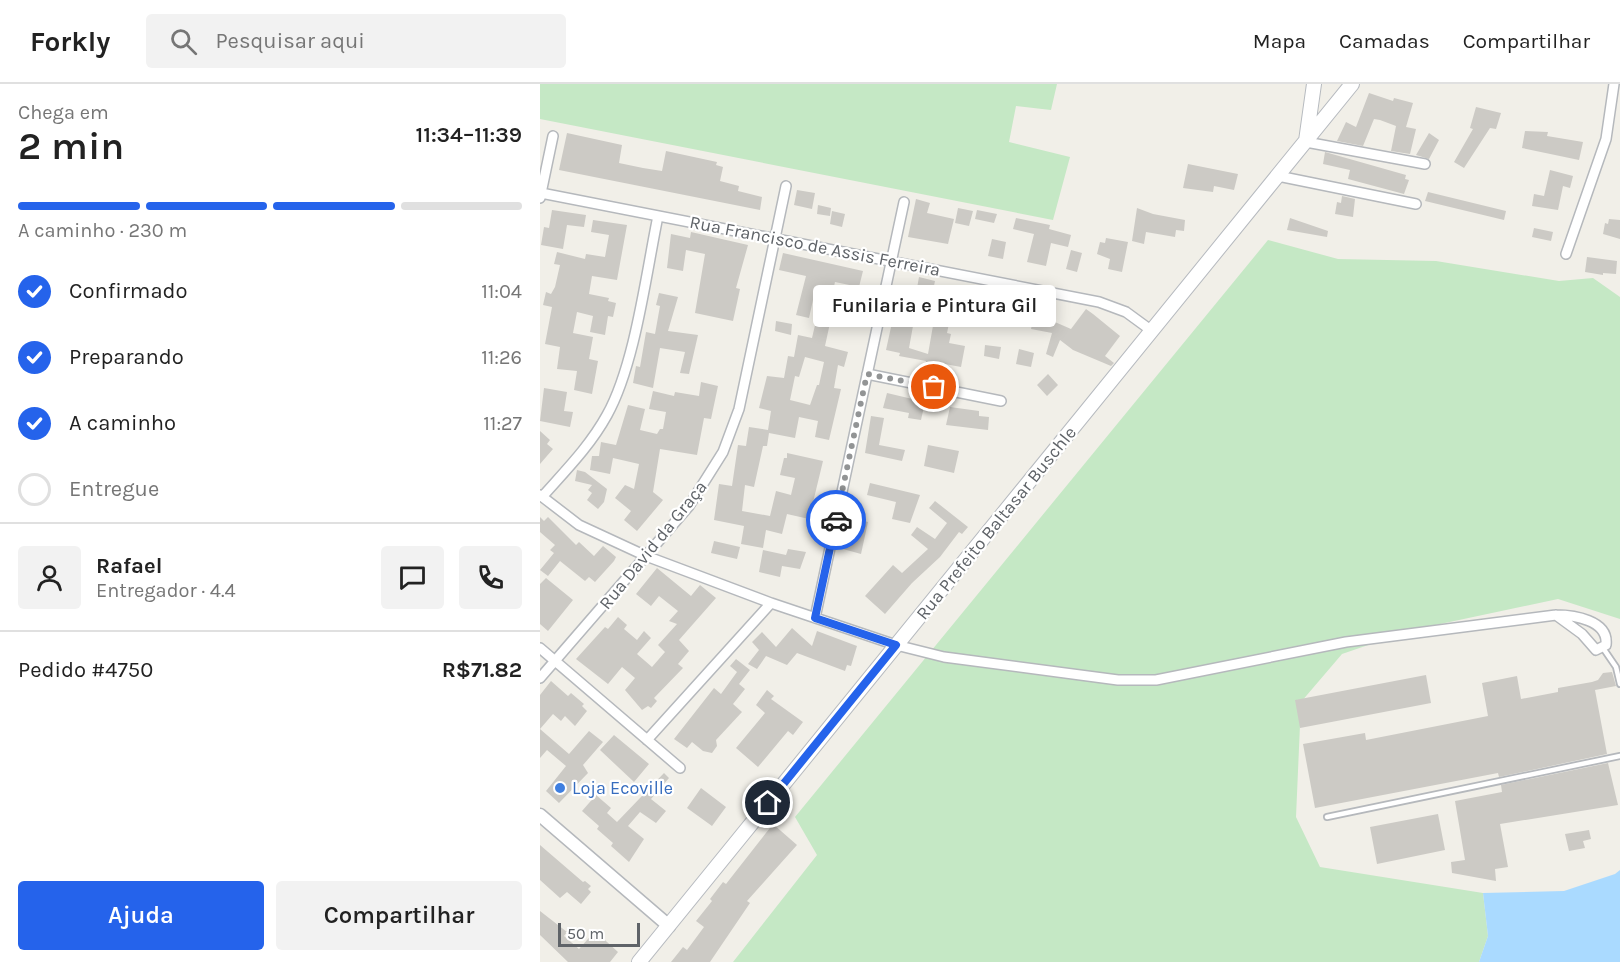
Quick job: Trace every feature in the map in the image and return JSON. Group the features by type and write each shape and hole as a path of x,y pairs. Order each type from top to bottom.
{"main road":[{"name":"Rua Prefeito Baltasar Buschle","path":"639,962 1353,84"},
{"path":"1314,86 1323,104 1336,104"},
{"path":"1306,142 1314,86"}],"street":[{"path":"1566,254 1606,139 1614,84"},
{"path":"541,196 553,136"},
{"path":"1306,142 1425,164"},
{"path":"1278,176 1416,204"},
{"name":"Rua David da Graça","path":"540,678 700,491 732,431 744,390 786,186"},
{"name":"Rua Francisco de Assis Ferreira","path":"541,196 775,238 1107,304 1126,312 1152,331"},
{"path":"815,618 904,202"},
{"path":"658,216 630,346 612,405 585,447 541,496 579,525 646,556 771,603 896,645 944,657 1138,681 1176,677 1346,642 1556,615 1588,619 1607,639 1603,648 1596,650 1584,636 1556,615"},
{"path":"867,374 1001,401"},
{"path":"647,740 771,603"},
{"path":"1584,636 1596,626"},
{"path":"540,648 680,768"},
{"path":"540,815 669,926"}],"lane":[{"path":"1603,648 1616,667 1620,684"},
{"path":"1327,817 1620,756"}],"green space":[{"path":"540,84 1057,84 1051,110 1016,106 1009,142 1070,157 1053,220 540,119"},
{"path":"1268,240 1338,259 1436,261 1559,281 1593,278 1620,297 1620,619 1558,599 1412,630 1342,654 1301,702 1296,817 1320,867 1483,893 1488,936 1479,962 733,962 817,855 795,817"}],"water":[{"path":"1620,870 1620,962 1479,962 1488,936 1483,893 1564,891 1615,874"}],"building":[{"path":"1369,93 1393,101 1394,98 1413,103 1406,127 1416,129 1410,154 1391,151 1396,126 1380,120 1374,119 1363,146 1337,141 1346,122 1356,127"},
{"path":"1476,107 1501,113 1496,129 1490,128 1464,168 1454,162 1473,129 1470,128"},
{"path":"1525,131 1548,132 1547,136 1583,142 1579,160 1522,148"},
{"path":"567,133 622,145 619,163 643,168 662,171 666,151 717,162 716,165 723,167 720,181 739,186 738,191 762,197 760,210 559,170"},
{"path":"1429,133 1439,140 1429,159 1416,155"},
{"path":"1325,152 1406,175 1405,179 1409,180 1404,194 1348,179 1350,170 1323,164"},
{"path":"1188,164 1238,174 1234,190 1214,186 1213,192 1183,188"},
{"path":"1550,170 1573,176 1570,188 1563,186 1558,210 1532,206 1534,194 1544,196"},
{"path":"797,190 815,193 812,209 794,205"},
{"path":"1428,192 1506,211 1504,220 1425,201"},
{"path":"1342,196 1355,199 1353,217 1335,214 1337,202 1341,203"},
{"path":"916,199 930,203 927,213 954,219 948,244 908,237"},
{"path":"818,205 831,208 830,216 817,214"},
{"path":"958,208 973,211 969,226 955,223"},
{"path":"1137,208 1153,214 1185,220 1184,231 1176,230 1175,237 1146,232 1144,244 1132,241"},
{"path":"552,210 586,215 584,227 567,225 563,249 541,245 544,227 549,228"},
{"path":"977,210 997,214 994,223 975,219"},
{"path":"832,211 845,214 842,227 830,224"},
{"path":"1016,218 1050,225 1049,229 1071,235 1068,247 1051,243 1046,266 1027,262 1034,234 1013,229"},
{"path":"1290,218 1328,231 1327,237 1287,230"},
{"path":"1609,219 1620,220 1620,239 1603,234 1605,223 1608,224"},
{"path":"593,220 627,225 617,280 592,276 589,294 609,298 608,301 616,303 613,317 608,316 605,335 590,332 593,316 577,312 573,333 593,337 589,359 598,361 592,394 574,390 577,371 557,369 560,347 545,344 552,307 543,305 546,292 551,294 555,287 560,265 554,264 557,252 585,259 586,254 605,257 609,235 591,232"},
{"path":"1534,228 1553,232 1551,241 1532,237"},
{"path":"691,232 748,245 736,288 740,289 733,321 695,313 705,254 686,250 683,271 667,268 671,234 690,238"},
{"path":"1106,238 1128,242 1122,272 1108,269 1110,259 1097,254 1100,242 1105,243"},
{"path":"992,239 1006,242 1003,259 988,256"},
{"path":"1071,250 1082,253 1077,272 1066,269"},
{"path":"783,253 863,271 859,287 835,282 830,304 813,300 809,318 796,315 806,276 779,270"},
{"path":"1587,257 1617,261 1616,274 1603,273 1603,275 1585,272"},
{"path":"919,277 935,281 930,305 952,309 947,333 951,334 949,343 965,346 961,367 945,364 944,372 925,368 926,361 899,356 900,353 886,350 893,318 906,321 911,298 915,299","holes":["915,315 934,320 928,354 909,348"]},
{"path":"956,289 1012,299 1008,317 995,315 997,306 990,304 971,301 970,310 954,308"},
{"path":"659,293 678,297 668,331 698,335 689,374 680,373 685,352 660,348 653,388 633,383 636,366 640,367 646,332 655,334 660,306 656,305"},
{"path":"832,306 854,310 852,325 830,321"},
{"path":"1036,306 1051,309 1048,319 1071,329 1086,309 1093,314 1120,336 1105,356 1114,363 1111,366 1073,350 1060,340 1053,357 1046,354 1052,333 1031,329"},
{"path":"776,321 792,324 791,335 775,331"},
{"path":"816,321 830,323 825,346 848,352 844,367 838,365 834,388 841,389 829,440 815,437 818,421 799,417 795,438 769,433 767,446 763,446 754,487 745,485 742,511 770,516 776,491 791,495 795,478 780,475 787,453 823,461 809,519 787,514 782,534 766,530 763,548 741,544 744,526 714,520 719,484 732,486 738,445 746,446 749,427 768,430 771,411 759,408 767,376 784,378 788,356 794,357 798,335 812,338","holes":["805,357 824,362 819,385 817,385 810,405 790,400 795,376 799,377"]},
{"path":"985,345 1001,347 999,359 984,356"},
{"path":"1019,349 1034,353 1031,367 1016,364"},
{"path":"1048,374 1058,385 1047,396 1037,385"},
{"path":"701,382 718,386 711,419 704,418 697,455 660,449 653,492 663,500 637,531 624,520 631,511 615,498 625,485 634,489 639,464 613,458 610,474 590,470 592,456 599,456 601,442 616,445 628,405 645,409 640,430 657,434 660,429 663,429 666,412 649,409 653,391 674,396 675,392 699,396"},
{"path":"544,388 567,392 564,411 573,412 570,427 540,421"},
{"path":"887,393 925,402 921,420 908,418 909,413 883,408"},
{"path":"950,407 979,411 979,416 989,417 988,430 946,425"},
{"path":"871,416 884,418 879,445 905,450 902,461 865,453"},
{"path":"540,431 550,440 547,444 553,449 540,464"},
{"path":"928,445 959,451 954,473 924,466"},
{"path":"577,470 585,472 607,489 604,502 598,509 587,500 592,493 588,490 592,485 575,481"},
{"path":"870,483 920,495 910,523 892,519 896,502 867,495"},
{"path":"935,501 968,527 962,534 959,532 940,557 912,583 885,614 865,596 893,565 902,573 928,549 911,535 917,527 935,539 947,523 929,508"},
{"path":"540,517 544,521 548,517 576,545 579,542 594,556 603,546 616,557 614,561 595,582 589,577 585,581 560,561 548,576 540,570 554,553 550,550 555,545 540,532"},
{"path":"851,517 868,522 861,554 843,549"},
{"path":"714,541 740,547 737,559 711,553"},
{"path":"788,549 806,552 800,569 782,566 780,577 759,572 763,550 786,555"},
{"path":"657,568 691,596 700,585 716,598 679,640 689,651 678,664 683,668 654,698 657,701 651,708 648,706 642,710 625,690 635,678 622,667 608,684 576,659 605,627 608,629 618,617 627,625 624,629 637,640 644,631 651,638 637,654 652,667 665,652 658,645 677,624 669,621 678,611 659,596 651,606 636,594"},
{"path":"546,578 573,600 548,631 540,624 540,584"},
{"path":"792,628 812,646 817,631 857,646 851,666 847,665 845,671 797,653 787,665 766,656 757,669 748,664 759,650 752,642 762,632 776,647"},
{"path":"736,659 750,670 739,684 745,689 733,704 742,712 716,740 717,746 712,753 703,751 692,742 687,748 674,739 714,688 721,694 737,672 730,666"},
{"path":"1612,672 1616,686 1595,690 1607,754 1499,777 1498,773 1315,808 1303,744 1365,733 1366,740 1488,716 1482,683 1517,676 1521,699 1558,692 1558,688 1592,682 1598,680 1603,673"},
{"path":"1426,675 1431,703 1300,728 1295,700"},
{"path":"551,681 568,696 571,693 584,704 582,706 587,711 575,726 565,716 561,721 553,714 540,729 540,695"},
{"path":"767,690 774,696 771,699 803,722 793,735 788,731 758,767 736,748 765,713 756,705"},
{"path":"540,729 569,754 589,731 603,742 583,765 588,773 559,803 546,791 566,766 547,750 540,758"},
{"path":"614,735 649,764 634,782 600,750"},
{"path":"1608,763 1618,805 1500,824 1508,867 1495,869 1496,881 1452,873 1451,862 1465,860 1455,801 1502,792 1501,785"},
{"path":"664,773 669,778 651,799 666,811 656,823 640,812 628,826 644,839 629,862 611,846 613,843 597,829 599,826 582,811 596,795 611,808 607,813 617,822"},
{"path":"701,788 726,807 712,826 687,808"},
{"path":"1438,814 1445,850 1377,864 1370,827"},
{"path":"773,824 797,845 747,901 750,903 710,962 671,962 683,947 687,950 704,927 696,921 712,901 710,899 723,882 726,884"},
{"path":"1589,830 1591,839 1583,841 1585,848 1569,851 1565,834"},
{"path":"540,845 583,882 591,886 588,889 591,892 581,904 567,892 560,898 540,880"},
{"path":"540,911 567,932 564,936 579,949 595,931 618,952 610,962 568,962 540,935"}],"way so far":[{"path":"836,520 867,374 934,387"}],"place":[{"name":"Funilaria e Pintura Gil","path":"934,387"},
{"name":"Loja Ecoville","path":"560,788"}],"route":[{"path":"768,803 896,645 815,618 836,520"}]}
